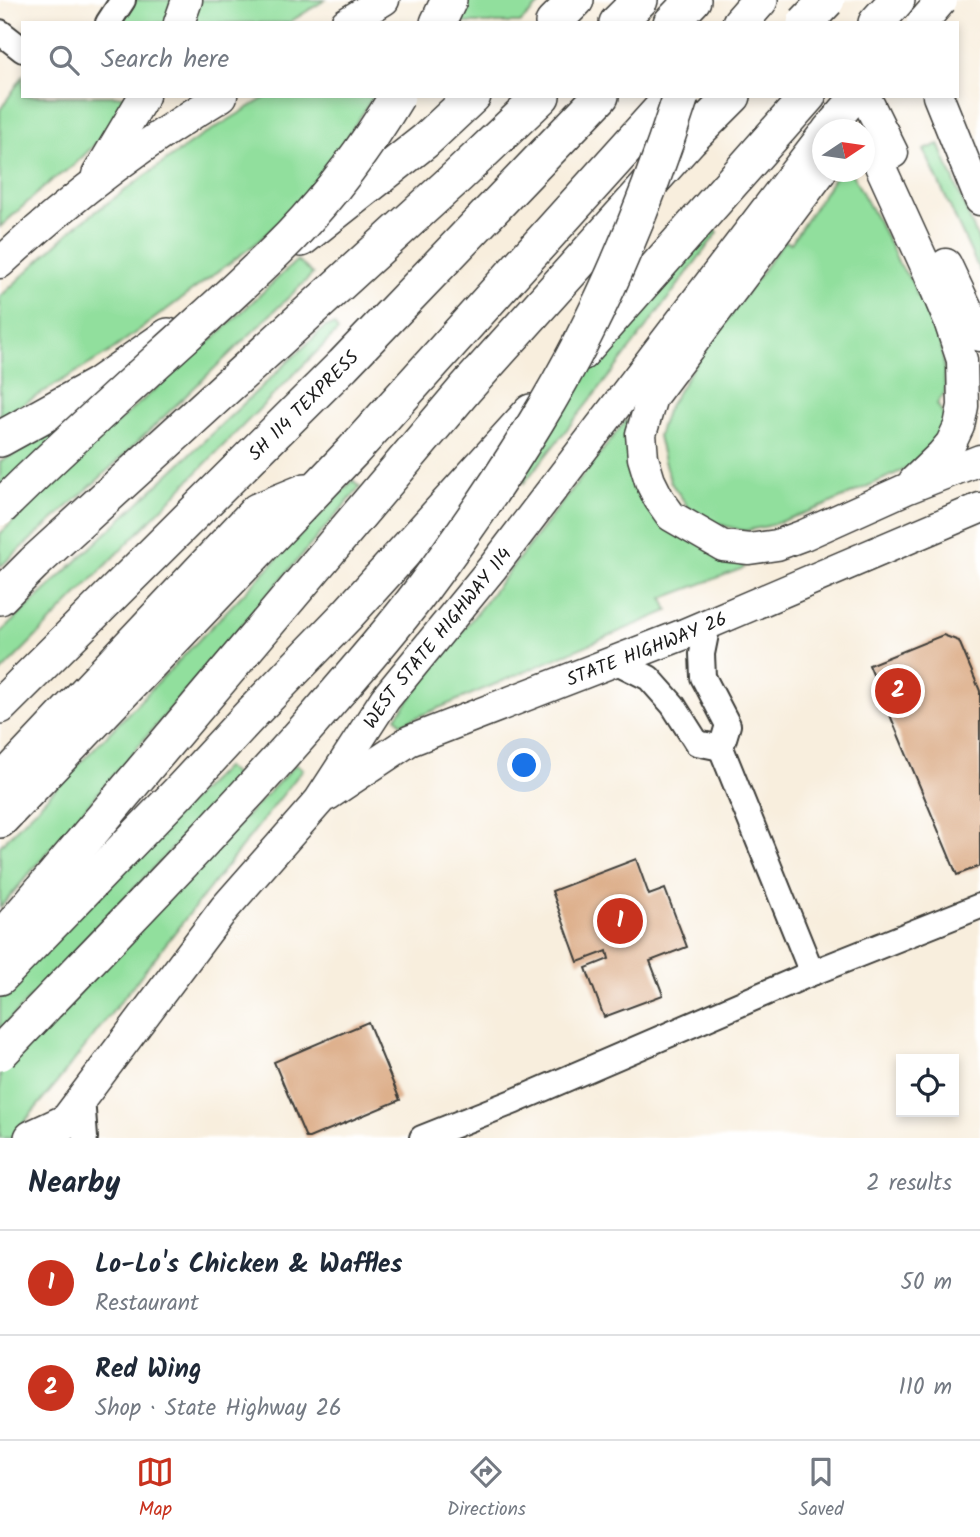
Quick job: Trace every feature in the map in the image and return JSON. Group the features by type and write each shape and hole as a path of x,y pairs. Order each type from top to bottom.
{"highway":[{"path":"439,21 449,0"},
{"path":"555,21 576,0"},
{"path":"619,21 640,0"},
{"path":"673,21 693,0"},
{"path":"702,21 706,0"},
{"path":"742,21 760,0"},
{"path":"807,21 825,0"},
{"path":"878,21 898,0"},
{"path":"0,508 292,235 363,147 396,98"},
{"path":"0,439 96,386 198,315 301,239 425,141 471,98"},
{"path":"0,597 540,98"},
{"name":"SH 114 TEXPRESS","path":"0,706 343,365 599,98"},
{"path":"0,820 372,430 671,98"},
{"path":"0,1053 287,750 392,627 459,538 536,421 587,329 660,160 680,98"},
{"path":"0,940 466,388 689,140 731,98"},
{"path":"0,977 347,615 510,436 806,98"},
{"path":"0,784 257,511 319,486"}],"main road":[{"path":"180,21 187,0"},
{"path":"349,21 384,0"},
{"path":"825,0 832,21"},
{"path":"898,0 907,21"},
{"path":"924,21 942,0"},
{"path":"92,185 143,98"},
{"path":"0,263 92,185 177,123 219,98"},
{"name":"WEST STATE HIGHWAY 114","path":"837,119 854,98"},
{"path":"866,98 980,336"},
{"path":"939,98 980,200"},
{"path":"884,134 880,166 949,321 962,360 963,406 959,426 951,443 941,455 906,489"},
{"name":"WEST STATE HIGHWAY 114","path":"63,1127 224,909 319,801 385,699 493,566 812,150"},
{"path":"814,182 652,397 641,434 643,458 659,499 671,516 723,547 749,549 777,545 804,535 906,489 980,460"},
{"name":"STATE HIGHWAY 26","path":"319,801 409,741 708,624 980,508"},
{"path":"922,533 980,529"}],"lane":[{"path":"109,21 123,0"},
{"path":"0,32 21,48"},
{"path":"708,624 702,654 703,677 728,724 720,748 812,973"},
{"path":"615,661 649,678 673,705 697,743 720,748"},
{"path":"422,1138 527,1096 812,973 980,906"}],"green space":[{"path":"134,0 172,0 167,21 120,21"},
{"path":"197,0 325,0 291,21 192,21"},
{"path":"462,0 544,0 522,21 451,21"},
{"path":"21,79 21,98 132,98 118,122 72,167 52,180 0,227 0,110"},
{"path":"265,98 373,98 307,198 254,245 108,353 0,418 0,297 77,225 192,142"},
{"path":"939,144 980,244 980,272 924,150"},
{"path":"831,182 856,182 899,264 937,324 945,392 937,404 947,420 933,445 908,468 824,506 768,526 744,531 714,523 689,508 671,483 658,436 666,411 690,372 784,241 791,243"},
{"path":"712,226 718,232 618,365 524,483 523,470 586,368"},
{"path":"297,260 313,274 101,477 0,567 0,534 89,447 216,336"},
{"path":"334,325 338,331 0,673 0,633 325,327"},
{"path":"80,416 0,492 0,462"},
{"path":"626,420 634,424 636,468 741,558 744,568 663,598 668,611 401,724 396,717"},
{"path":"353,480 360,487 0,908 0,846"},
{"path":"296,764 303,769 55,1085 11,1138 0,1138 0,1074"},
{"path":"225,767 239,778 0,1030 0,996 124,866"}],"building":[{"path":"943,635 959,641 980,691 980,866 957,875 869,665"},
{"path":"636,859 649,895 665,889 687,947 650,961 663,995 604,1017 586,968 609,959 607,951 578,962 552,891"},
{"path":"368,1022 400,1100 306,1138 274,1062"}],"place":[{"name":"Red Wing","path":"898,691"},
{"name":"Lo-Lo's Chicken & Waffles","path":"620,921"}]}
